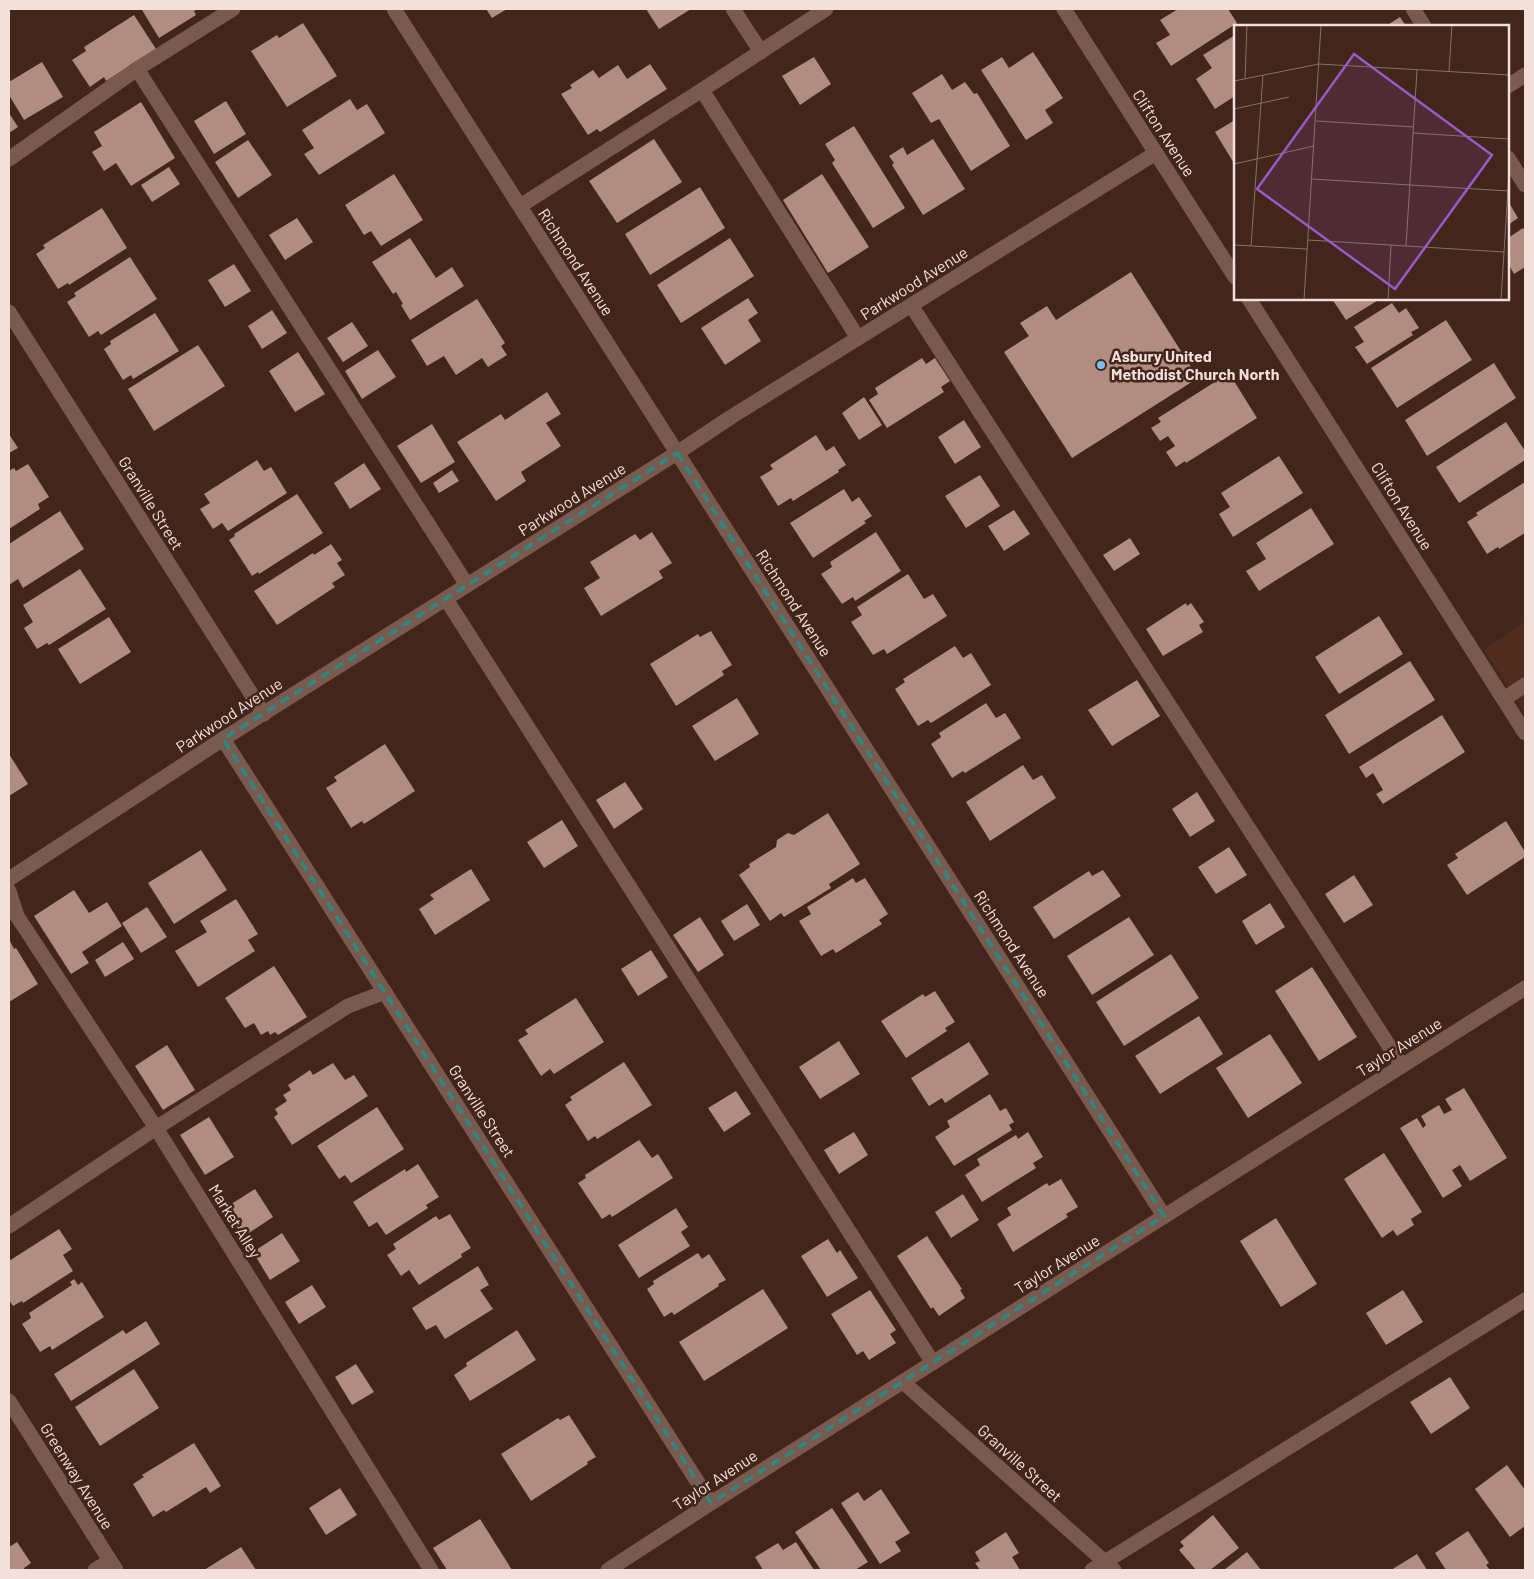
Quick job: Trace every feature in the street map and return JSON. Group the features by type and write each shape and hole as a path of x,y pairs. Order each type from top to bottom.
{"street":[{"path":"9,159 137,69 233,9"},
{"name":"Richmond Avenue","path":"394,9 1164,1216"},
{"path":"733,9 761,52"},
{"path":"520,206 826,9"},
{"name":"Clifton Avenue","path":"1064,9 1156,152 1231,260"},
{"path":"1413,9 1423,25"},
{"path":"137,69 467,585"},
{"path":"1509,85 1525,75"},
{"path":"702,90 858,338"},
{"name":"Parkwood Avenue","path":"9,879 224,739 678,453 731,417 1156,152"},
{"path":"1509,160 1525,185"},
{"name":"Clifton Avenue","path":"1250,300 1525,733"},
{"path":"912,305 1402,1066"},
{"name":"Granville Street","path":"9,312 264,714"},
{"path":"446,599 933,1363"},
{"path":"1504,699 1525,685"},
{"name":"Granville Street","path":"224,739 711,1503"},
{"name":"Market Alley","path":"9,892 17,916 156,1128 431,1570"},
{"name":"Taylor Avenue","path":"608,1570 1525,988"},
{"path":"9,1226 156,1128 348,1006 385,992"},
{"path":"1104,1568 1525,1300"},
{"name":"Granville Street","path":"903,1382 1104,1568"},
{"name":"Greenway Avenue","path":"9,1400 113,1566"},
{"path":"94,1570 113,1566"}],"highlighted area":[{"path":"677,453 1164,1216 711,1503 223,739"}],"shaded area":[{"path":"1525,621 1525,713 1484,650"}],"building":[{"path":"143,9 198,9 194,11 196,15 159,38"},
{"path":"486,9 507,9 492,18"},
{"path":"646,9 691,9 659,29"},
{"path":"1178,9 1228,9 1237,23 1171,66 1156,43 1170,35 1160,20"},
{"path":"134,15 156,49 106,81 104,77 90,87 72,60 86,51 84,47"},
{"path":"1400,17 1405,25 1388,25"},
{"path":"303,23 337,76 287,107 251,51 277,35 279,38"},
{"path":"1234,36 1234,97 1215,109 1196,79 1212,68 1203,55"},
{"path":"1033,52 1063,98 1045,110 1053,123 1026,140 981,70 1002,57 1009,68"},
{"path":"814,57 831,84 800,105 782,76"},
{"path":"42,62 63,97 24,120 9,95 9,82"},
{"path":"650,64 667,89 600,132 597,129 588,135 561,94 572,88 570,85 593,70 599,78 618,65 627,79"},
{"path":"942,74 952,90 965,82 974,94 977,93 1010,146 971,171 939,119 931,123 912,93"},
{"path":"350,99 357,110 367,104 385,133 319,175 304,154 314,148 302,130"},
{"path":"226,101 246,134 214,154 194,121"},
{"path":"141,102 175,158 131,186 116,163 104,171 92,152 102,146 94,132"},
{"path":"9,113 18,127 9,133"},
{"path":"1234,121 1234,163 1215,132"},
{"path":"854,126 905,208 873,228 832,163 835,160 825,144"},
{"path":"654,139 682,182 617,223 589,181"},
{"path":"933,139 965,189 923,215 892,165 894,163 889,156 903,147 907,155"},
{"path":"248,140 272,175 238,198 215,162"},
{"path":"169,167 180,184 152,202 141,185"},
{"path":"394,174 423,220 381,246 371,231 364,235 345,205"},
{"path":"822,174 869,247 828,273 783,200"},
{"path":"700,187 725,228 650,275 625,234"},
{"path":"1509,203 1518,218 1509,224"},
{"path":"102,208 127,248 69,285 68,283 58,289 36,254 45,248 43,245"},
{"path":"297,218 313,242 285,260 269,235"},
{"path":"1523,228 1525,231 1525,267 1514,274 1509,265 1509,237"},
{"path":"410,238 436,278 452,267 464,286 410,320 396,292 393,294 372,262"},
{"path":"730,238 754,276 681,323 657,285"},
{"path":"130,257 157,299 101,335 98,331 89,337 67,302 76,296 74,293"},
{"path":"234,264 251,291 225,307 208,280"},
{"name":"Asbury United Methodist Church North","path":"1131,272 1198,378 1072,458 1004,352 1029,336 1020,323 1047,306 1056,320"},
{"path":"748,298 758,313 748,320 761,341 725,365 701,328"},
{"path":"477,299 505,343 501,346 507,355 488,367 482,358 456,375 444,356 427,366 411,340"},
{"path":"1333,300 1378,300 1346,320"},
{"path":"1392,303 1399,313 1406,308 1419,328 1411,332 1413,335 1367,364 1355,347 1364,342 1354,327"},
{"path":"272,310 287,333 262,349 248,326"},
{"path":"155,313 179,351 133,379 131,375 123,380 104,349 111,344 110,341"},
{"path":"1446,320 1472,360 1397,408 1371,368"},
{"path":"352,322 368,346 343,362 327,338"},
{"path":"198,345 225,386 154,431 128,389"},
{"path":"378,350 396,377 362,399 345,371"},
{"path":"298,352 325,394 295,412 269,371"},
{"path":"922,358 926,364 935,358 950,381 941,387 944,392 887,428 869,400 878,394 875,388"},
{"path":"1494,363 1516,398 1427,456 1405,420"},
{"path":"1229,373 1257,418 1186,463 1185,461 1176,467 1166,452 1175,446 1168,436 1160,441 1151,428 1161,422 1158,418"},
{"path":"547,392 561,414 546,423 561,446 521,472 526,481 496,501 457,442 501,414 505,420"},
{"path":"864,397 882,425 859,440 842,413"},
{"path":"964,420 981,447 955,464 938,437"},
{"path":"1506,422 1525,451 1525,460 1459,503 1436,467"},
{"path":"432,424 455,462 421,483 397,446"},
{"path":"9,434 18,448 9,453"},
{"path":"816,435 826,451 834,446 846,465 838,470 839,472 793,501 791,498 778,506 760,477 773,469 770,465"},
{"path":"1279,456 1303,493 1233,537 1219,514 1230,507 1221,493"},
{"path":"257,460 264,471 271,467 287,493 228,531 222,523 213,529 200,509 210,503 204,494"},
{"path":"364,463 381,489 350,509 334,483"},
{"path":"28,464 49,497 38,504 40,509 9,529 9,471 14,468 16,471"},
{"path":"452,470 459,481 439,493 433,483"},
{"path":"980,475 1000,506 966,528 945,496"},
{"path":"1525,482 1525,533 1487,554 1467,522 1478,515 1476,513"},
{"path":"844,489 852,502 859,497 872,516 864,521 866,523 813,558 790,523"},
{"path":"297,494 323,533 259,574 258,572 252,576 229,540 235,536 234,534"},
{"path":"1311,508 1334,544 1259,591 1246,571 1266,559 1256,543"},
{"path":"1014,510 1030,534 1004,551 988,526"},
{"path":"60,511 84,549 23,588 18,579 9,585 9,544"},
{"path":"652,532 672,563 659,571 663,578 601,616 584,588 600,578 590,562 635,534 640,540"},
{"path":"876,532 901,571 855,601 853,597 842,604 821,574 832,567 830,562"},
{"path":"1130,538 1140,554 1114,571 1103,555"},
{"path":"331,544 342,560 337,563 345,575 332,583 335,587 277,625 254,591 313,553 314,555"},
{"path":"80,569 106,609 49,645 47,643 37,649 24,628 33,622 23,605"},
{"path":"908,574 924,599 933,594 947,616 887,654 884,649 873,655 851,622 862,615 857,607"},
{"path":"1186,603 1187,606 1191,603 1204,622 1199,625 1203,632 1163,656 1146,629"},
{"path":"1379,616 1403,654 1339,694 1315,657"},
{"path":"109,617 131,652 80,684 58,649"},
{"path":"711,631 732,665 722,671 724,675 676,706 650,664 698,634 700,637"},
{"path":"955,646 963,658 971,653 991,685 931,723 928,720 918,726 895,689 905,682 903,679"},
{"path":"1410,661 1435,700 1349,754 1325,715"},
{"path":"1137,680 1160,716 1112,746 1088,710"},
{"path":"737,698 759,734 715,761 692,726"},
{"path":"986,703 996,718 1005,713 1021,738 965,773 963,771 952,778 931,744 941,737 939,733"},
{"path":"1442,715 1465,752 1383,804 1376,794 1383,790 1373,773 1366,778 1359,767"},
{"path":"385,744 415,791 364,824 362,821 351,828 326,788 337,781 334,777"},
{"path":"9,754 28,784 9,796"},
{"path":"1023,765 1033,780 1042,775 1056,798 990,841 966,802"},
{"path":"625,782 643,809 614,829 596,800"},
{"path":"1197,792 1215,821 1190,837 1172,809"},
{"path":"828,813 860,864 829,884 831,888 784,917 781,913 770,921 739,875 750,867 749,864 776,847 777,840 788,833 794,835"},
{"path":"562,820 578,846 544,868 527,842"},
{"path":"1506,821 1525,852 1525,857 1467,895 1447,865 1458,858 1455,854"},
{"path":"1229,847 1247,875 1216,894 1198,867"},
{"path":"201,850 227,890 174,924 148,883"},
{"path":"471,869 490,900 435,935 419,909 434,899 430,895"},
{"path":"1103,870 1121,896 1054,939 1033,907 1089,871 1092,876"},
{"path":"1354,875 1373,905 1344,923 1325,894"},
{"path":"853,878 856,883 865,878 888,914 879,920 882,924 836,953 833,949 821,956 799,921 811,914 807,907"},
{"path":"74,890 89,913 107,902 122,926 82,952 89,963 71,974 34,916"},
{"path":"236,899 258,934 248,940 255,951 198,987 175,951 207,932 200,921"},
{"path":"1270,903 1285,927 1256,945 1242,921"},
{"path":"747,904 760,925 734,941 721,921"},
{"path":"147,907 167,937 141,953 122,923"},
{"path":"700,917 724,955 698,972 673,935"},
{"path":"1129,917 1154,955 1092,995 1067,956"},
{"path":"9,939 38,984 9,1002"},
{"path":"123,942 134,959 105,977 95,960"},
{"path":"651,950 668,977 638,996 621,969"},
{"path":"1171,954 1199,998 1124,1046 1096,1002"},
{"path":"274,966 307,1017 278,1035 275,1032 270,1035 268,1031 261,1035 254,1023 245,1028 225,998"},
{"path":"1312,967 1357,1037 1319,1061 1275,991"},
{"path":"935,991 955,1022 945,1028 947,1031 906,1058 881,1021 923,994 925,997"},
{"path":"576,998 604,1042 554,1074 550,1069 541,1076 518,1040 528,1034 525,1030"},
{"path":"1199,1016 1223,1054 1160,1094 1135,1056"},
{"path":"1270,1034 1302,1083 1248,1118 1216,1068"},
{"path":"839,1041 860,1074 820,1099 799,1067"},
{"path":"969,1042 989,1074 945,1103 942,1098 929,1106 911,1078"},
{"path":"167,1045 195,1090 163,1110 135,1066"},
{"path":"624,1062 652,1105 597,1139 595,1136 588,1141 565,1105 572,1100 570,1097"},
{"path":"333,1063 345,1080 354,1075 368,1096 292,1145 274,1117 278,1114 275,1109 287,1101 283,1095 291,1090 288,1085 310,1070 313,1075"},
{"path":"1464,1088 1507,1158 1470,1181 1460,1165 1452,1170 1462,1186 1443,1198 1400,1128 1417,1118 1423,1128 1426,1125 1421,1116 1439,1105 1444,1114 1452,1110 1445,1099"},
{"path":"736,1091 751,1114 724,1132 708,1108"},
{"path":"990,1094 1000,1111 1006,1108 1014,1122 1009,1125 1012,1130 954,1166 935,1137 950,1127 947,1121"},
{"path":"377,1107 404,1149 351,1183 345,1175 339,1179 317,1146"},
{"path":"209,1117 234,1157 205,1175 180,1135"},
{"path":"854,1132 868,1155 839,1174 824,1150"},
{"path":"1028,1132 1043,1157 1033,1163 1036,1168 982,1202 965,1175 980,1165 977,1159 1016,1135 1018,1139"},
{"path":"639,1140 652,1158 658,1154 673,1178 612,1217 610,1214 602,1219 578,1183 586,1178 585,1175"},
{"path":"1384,1153 1422,1212 1411,1219 1414,1225 1397,1236 1393,1230 1382,1238 1344,1179"},
{"path":"418,1164 439,1197 426,1205 428,1208 386,1235 377,1222 369,1227 353,1202 405,1169 406,1172"},
{"path":"1061,1179 1078,1207 1066,1214 1068,1217 1013,1252 997,1224 1011,1215 1007,1208 1047,1183 1049,1186"},
{"path":"255,1189 273,1217 243,1237 225,1208"},
{"path":"963,1194 979,1220 951,1238 935,1212"},
{"path":"676,1208 688,1227 681,1232 690,1246 639,1278 618,1245"},
{"path":"450,1214 471,1248 461,1254 462,1257 419,1285 409,1270 401,1276 387,1255 396,1249 393,1244 436,1216 439,1220"},
{"path":"1276,1218 1317,1284 1281,1307 1240,1241"},
{"path":"59,1229 72,1249 63,1255 73,1271 23,1303 22,1301 13,1306 9,1300 9,1261"},
{"path":"282,1233 300,1261 270,1280 253,1252"},
{"path":"927,1236 962,1289 960,1290 965,1298 939,1316 933,1307 931,1309 897,1256"},
{"path":"828,1239 837,1253 840,1250 858,1278 827,1297 801,1256"},
{"path":"698,1253 702,1259 709,1254 726,1280 674,1315 672,1312 664,1317 647,1289 654,1284 653,1281"},
{"path":"478,1266 489,1285 480,1290 493,1309 445,1339 436,1325 426,1330 412,1308"},
{"path":"74,1279 78,1285 82,1282 104,1317 52,1350 50,1346 40,1352 22,1324 31,1318 29,1313 72,1285 70,1282"},
{"path":"312,1285 326,1307 299,1324 285,1302"},
{"path":"763,1289 788,1328 704,1381 679,1342"},
{"path":"870,1290 896,1330 890,1334 896,1343 869,1360 863,1351 857,1355 831,1314"},
{"path":"1403,1290 1423,1322 1386,1345 1366,1313"},
{"path":"146,1321 160,1344 71,1401 54,1374 123,1330 126,1334"},
{"path":"517,1330 536,1360 470,1401 454,1375 467,1366 466,1363"},
{"path":"356,1364 374,1392 352,1405 335,1377"},
{"path":"134,1369 159,1408 100,1446 75,1407"},
{"path":"1450,1377 1470,1408 1431,1434 1410,1402"},
{"path":"569,1415 596,1457 531,1501 501,1454 558,1418 560,1420"},
{"path":"194,1443 221,1486 210,1493 206,1487 166,1512 164,1510 153,1517 133,1484 144,1477 142,1475"},
{"path":"1507,1465 1525,1490 1525,1526 1510,1537 1475,1489"},
{"path":"340,1488 357,1515 326,1535 309,1508"},
{"path":"881,1489 910,1533 895,1542 901,1551 880,1564 841,1503 858,1492 864,1501"},
{"path":"832,1508 868,1562 855,1570 821,1570 795,1532"},
{"path":"1213,1515 1239,1548 1210,1570 1196,1570 1179,1550 1184,1546 1180,1542"},
{"path":"480,1519 512,1570 447,1570 433,1548"},
{"path":"1468,1531 1489,1563 1486,1565 1490,1570 1446,1570 1435,1553"},
{"path":"1006,1532 1019,1553 1012,1557 1020,1570 980,1570 975,1563 980,1561 975,1552"},
{"path":"17,1542 31,1563 24,1568 25,1570 9,1570 9,1547"},
{"path":"796,1542 814,1570 763,1570 755,1557 778,1543 783,1550"},
{"path":"241,1547 256,1570 204,1570"},
{"path":"1247,1552 1261,1570 1224,1570"},
{"path":"1417,1554 1427,1570 1391,1570"}],"place":[{"name":"Asbury United Methodist Church North","path":"1101,365"}]}
